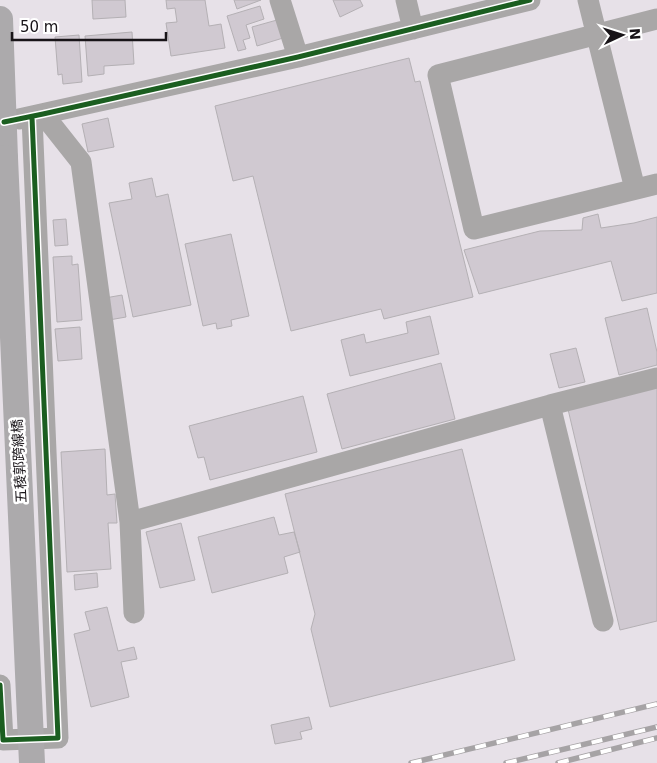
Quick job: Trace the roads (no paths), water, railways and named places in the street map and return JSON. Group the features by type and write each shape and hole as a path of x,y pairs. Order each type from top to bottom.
{"main road":[{"name":"五稜郭跨線橋","path":"0,19 32,763"}],"street":[{"path":"280,0 298,56"},
{"path":"406,0 413,28"},
{"path":"4,122 298,56 530,0"},
{"path":"588,0 635,189"},
{"path":"657,19 438,75 474,229 657,184"},
{"path":"38,115 81,162 130,522 134,613"},
{"path":"0,685 3,740 58,738 38,115"},
{"path":"130,522 550,405 657,378"},
{"path":"550,405 603,621"}],"railway":[{"path":"411,763 657,704"},
{"path":"506,763 657,727"},
{"path":"558,763 657,738"}]}
